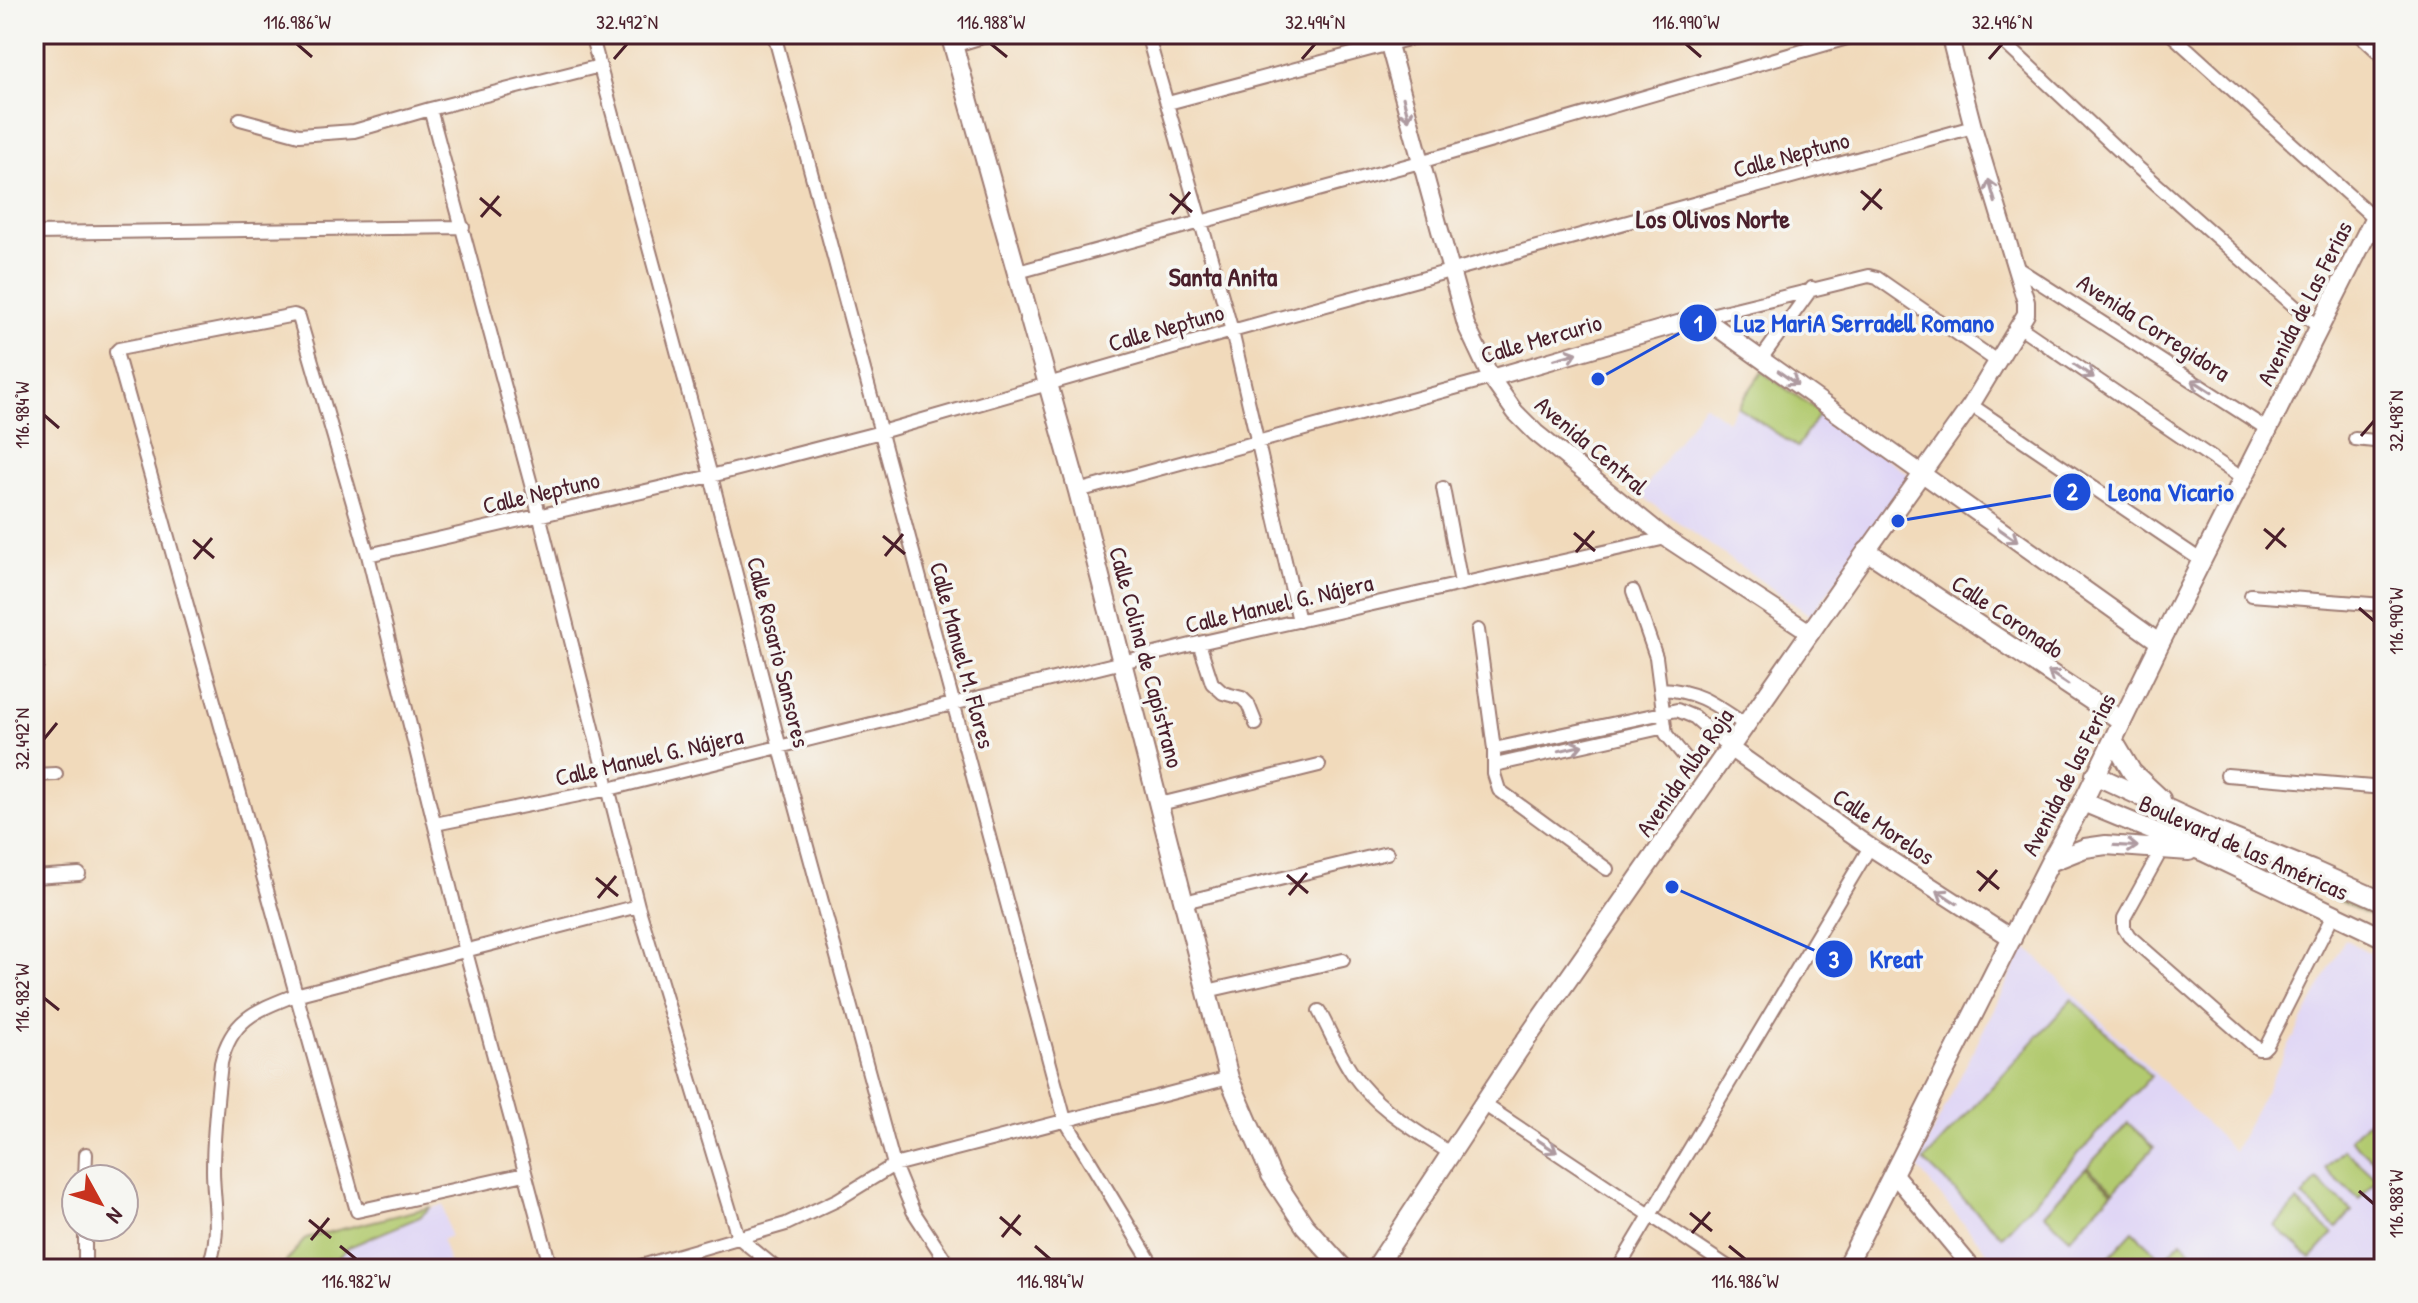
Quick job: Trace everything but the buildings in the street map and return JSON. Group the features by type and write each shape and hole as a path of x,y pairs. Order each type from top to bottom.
{"main road":[{"name":"Calle Colina de Capistrano","path":"951,40 1078,491 1229,1078 1271,1175 1305,1226 1344,1269"},
{"name":"Avenida de Las Ferias","path":"2267,429 2384,199"},
{"name":"Avenida de las Ferias","path":"1845,1269 2083,802 2267,429"},
{"name":"Avenida Alba Roja","path":"1375,1269 1482,1103 1867,551"},
{"name":"Calle Coronado","path":"1867,551 2122,721"},
{"path":"2113,740 2132,772 2179,814"},
{"name":"Boulevard de las Américas","path":"2095,775 2384,902"},
{"name":"Boulevard de las Américas","path":"2083,802 2204,852 2384,938"},
{"path":"2050,862 2085,848 2106,845 2204,852"}],"street":[{"name":"Calle Rosario Sansores","path":"591,34 894,1165 913,1211 951,1269"},
{"name":"Calle Manuel M. Flores","path":"774,34 1065,1120 1155,1269"},
{"path":"951,40 992,34"},
{"path":"1147,34 1232,331 1299,621"},
{"path":"1168,103 1388,39 1427,34"},
{"path":"1018,272 1420,162 1861,34"},
{"path":"1949,34 2014,266"},
{"path":"1995,34 2127,158 2318,327"},
{"path":"2171,34 2374,218"},
{"path":"2359,34 2384,57"},
{"name":"Avenida Central","path":"1388,39 1466,325 1491,378 1515,412 1536,433 1666,538 1811,633"},
{"path":"240,119 299,135 354,131 600,66"},
{"path":"430,109 539,514 638,906 738,1237 777,1269"},
{"name":"Calle Neptuno","path":"368,555 711,476 881,432 1450,270 1973,127"},
{"path":"34,233 463,227"},
{"name":"Avenida Alba Roja","path":"1867,551 1971,405 2020,327 2026,314 2026,302 2014,266"},
{"name":"Avenida Corregidora","path":"2014,266 2267,429"},
{"name":"Calle Mercurio","path":"1078,491 1702,317 1869,276 1877,278 1998,362"},
{"path":"1761,359 1812,288"},
{"path":"525,1174 357,1211 117,350 297,316 368,555 466,952 551,1269"},
{"path":"1702,317 2160,643"},
{"path":"2020,327 2243,479"},
{"path":"1971,405 2202,561"},
{"path":"2355,439 2384,442"},
{"path":"1443,488 1461,583"},
{"name":"Calle Manuel G. Nájera","path":"435,824 609,789 1199,643 1666,538"},
{"path":"1633,591 1656,657 1665,727 1671,741 1689,762"},
{"path":"2251,595 2384,605"},
{"path":"1478,630 1496,783 1505,796 1607,869"},
{"path":"1199,643 1212,683 1223,693 1242,698 1248,704 1256,724"},
{"path":"1660,689 1680,689 1697,694 1747,726"},
{"path":"1494,749 1677,710 1687,713 1731,749"},
{"path":"1495,765 1665,727"},
{"name":"Calle Morelos","path":"1731,749 1870,847 2013,939"},
{"path":"1160,804 1319,765"},
{"path":"34,775 56,774"},
{"path":"2227,775 2384,788"},
{"path":"1618,1269 1870,847"},
{"path":"2162,849 2124,918 2124,928 2129,936 2258,1049 2267,1045 2334,913"},
{"path":"1184,902 1387,853"},
{"path":"34,877 79,874"},
{"path":"206,1269 214,1247 213,1168 224,1047 232,1033 254,1011 295,995 638,906"},
{"path":"1207,991 1343,960"},
{"path":"1319,1011 1352,1073 1396,1117 1450,1153"},
{"path":"631,1269 786,1224 837,1200 894,1165 1229,1078"},
{"path":"1482,1103 1731,1269"},
{"path":"86,1154 86,1163"},
{"path":"1893,1173 1973,1269"},
{"path":"85,1243 85,1269"}],"shaded area":[{"path":"1762,372 1910,475 1811,616 1640,495 1704,404 1727,421"},
{"path":"2345,939 2384,961 2384,1269 2001,1269 1916,1166 2025,946 2234,1151"},
{"path":"443,1205 450,1236 442,1240 451,1269 280,1269 306,1238"}],"green space":[{"path":"1762,372 1820,412 1797,447 1738,407"},
{"path":"2220,842 2384,913 2384,923"},
{"path":"2072,999 2151,1076 2002,1236 1924,1161"},
{"path":"2367,1121 2384,1137 2384,1171 2350,1139"},
{"path":"2128,1123 2154,1147 2114,1191 2087,1167"},
{"path":"2344,1149 2377,1179 2359,1199 2325,1169"},
{"path":"2086,1168 2112,1192 2070,1238 2044,1214"},
{"path":"2317,1180 2352,1211 2337,1228 2302,1197"},
{"path":"2297,1202 2333,1234 2311,1258 2275,1226"},
{"path":"431,1207 420,1217 349,1247 326,1269 280,1269 306,1238"},
{"path":"2133,1231 2173,1269 2118,1269 2107,1259"},
{"path":"2181,1241 2211,1269 2177,1269 2165,1258"}],"place":[{"name":"Luz MariA Serradell Romano","path":"1598,379"},
{"name":"Leona Vicario","path":"1898,521"},
{"name":"Kreat","path":"1672,887"}],"district":[{"name":"Los Olivos Norte","path":"1713,218"},
{"name":"Santa Anita","path":"1223,276"}]}
